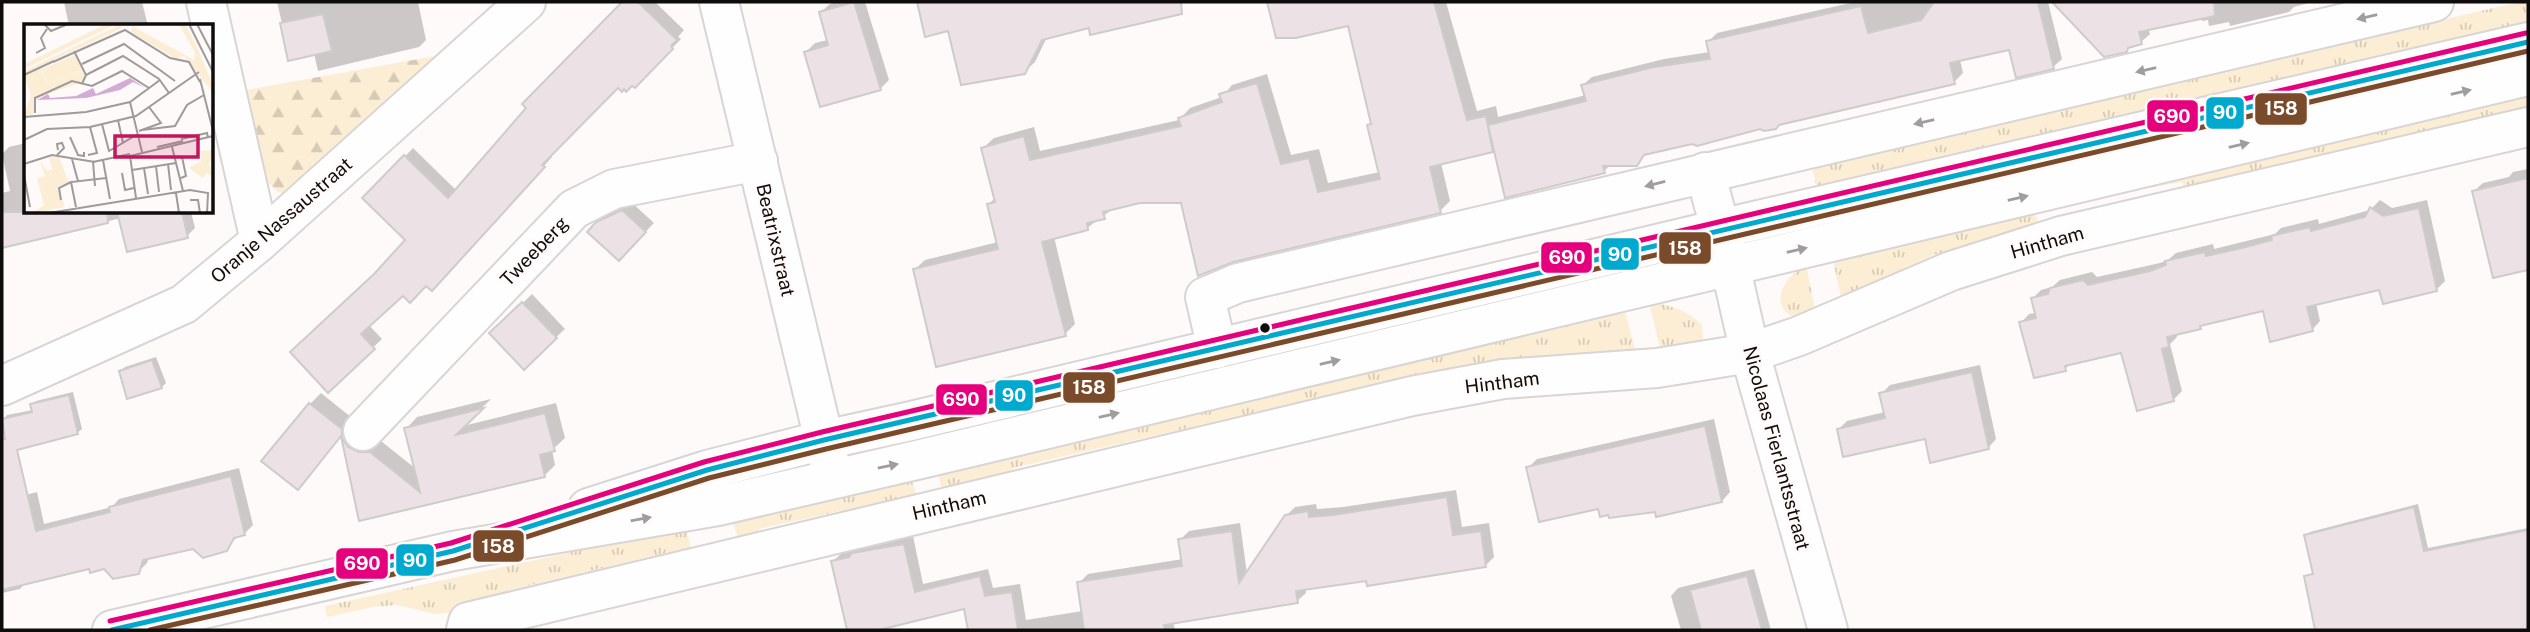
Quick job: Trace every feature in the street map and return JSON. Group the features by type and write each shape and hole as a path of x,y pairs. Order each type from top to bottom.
{"street":[{"path":"206,2 211,24"},
{"name":"Oranje Nassaustraat","path":"2,386 184,304 260,241 526,2"},
{"name":"Beatrixstraat","path":"719,2 833,478"},
{"path":"1217,349 1205,297 1238,283 2434,2"},
{"path":"214,37 260,241"},
{"path":"453,551 707,470 824,440 2528,42"},
{"path":"113,630 453,551 718,506 920,460 2528,76"},
{"name":"Hintham","path":"467,626 1412,396 1503,379 1657,368 1750,353 1799,336 1951,271 2061,236 2528,127"},
{"name":"Tweeberg","path":"363,431 574,209 614,190 758,161"},
{"path":"1704,172 1730,265"},
{"name":"Nicolaas Fierlantsstraat","path":"1730,265 1750,353 1828,630"}],"green space":[{"path":"2528,2 2528,24 1818,192 1811,164"},
{"path":"441,55 292,196 278,192 265,179 246,90"},
{"path":"2528,89 2528,106 2185,193 2182,182 2148,188 2146,179"},
{"path":"2033,208 2039,225 1933,255 1841,297 1832,256"},
{"path":"1806,264 1816,315 1799,318 1792,316 1782,307 1781,293 1789,279"},
{"path":"1649,302 1678,309 1702,325 1703,337 1697,346 1661,353"},
{"path":"1624,308 1637,356 1510,361 1442,370 1013,468 1009,478 943,493 937,470"},
{"path":"911,476 918,501 888,506 872,504 759,529 759,536 738,538 731,517"},
{"path":"686,527 692,554 683,556 674,551 509,590 500,604 465,612 435,614 397,605 327,617 325,606"}],"building":[{"path":"622,2 638,2 677,40 671,46 673,49 635,88 632,86 622,92 618,88 542,165 545,167 432,291 426,286 410,303 403,296 361,334 375,349 328,393 290,352 374,274 405,240 362,198 404,155 448,198 526,108 522,104"},
{"path":"854,2 881,90 820,107 804,52 828,45 819,12"},
{"path":"917,2 1181,2 1182,14 1090,35 1089,28 1042,40 1025,74 961,85 948,31 925,37"},
{"path":"1267,2 1434,2 1467,120 1486,116 1493,152 1430,167 1441,213 1233,262 1198,276 1181,203 1140,203 1103,212 1105,219 1087,223 1088,230 1042,242 1066,336 936,367 913,269 998,249 987,204 995,202 981,148 1024,136 1030,160 1181,126 1178,118 1222,102 1219,94 1257,83 1281,164 1309,158 1318,192 1380,179 1367,125 1371,124 1348,26 1296,38 1276,38"},
{"path":"1934,2 2038,2 2054,69 2016,78 2009,50 1950,63 1955,84 1779,125 1776,129 1760,129 1697,146 1692,144 1644,155 1637,166 1603,166 1605,173 1505,198 1488,125 1586,101 1581,85 1654,67 1710,59 1706,41 1861,6 1868,33 1921,20"},
{"path":"2052,2 2214,2 2215,16 2139,32 2142,44 2128,48 2127,52 2104,57"},
{"path":"323,14 332,51 288,61 280,23"},
{"path":"2528,178 2528,270 2493,278 2472,191"},
{"path":"2370,207 2383,216 2419,208 2437,291 2383,304 2379,290 2307,307 2313,331 2270,342 2263,311 2167,337 2169,347 2162,349 2174,401 2137,411 2121,353 2065,366 2066,371 2034,378 2019,322 2036,318 2031,298 2048,294 2050,288 2083,280 2088,285 2150,271 2166,265 2165,261 2205,252 2206,256 2238,249 2272,240 2271,236 2310,227 2311,231 2365,217"},
{"path":"622,210 646,232 619,261 587,232 596,222"},
{"path":"2,212 107,214 108,223 2,248"},
{"path":"118,214 182,214 188,238 127,252"},
{"path":"522,302 557,338 524,370 489,333"},
{"path":"152,360 162,388 127,399 119,371"},
{"path":"1972,372 1989,449 1930,463 1925,439 1843,457 1837,429 1885,418 1879,393"},
{"path":"69,395 78,434 17,450 36,531 110,512 109,507 231,476 245,535 234,538 227,551 203,558 193,549 143,560 139,574 113,579 104,569 90,573 89,569 2,590 2,439 5,439 2,419 32,412 30,404"},
{"path":"309,403 342,429 342,438 348,447 359,452 370,452 420,492 404,428 484,408 456,435 545,413 555,451 540,455 545,477 359,521 341,436 298,490 261,461"},
{"path":"1705,426 1722,502 1656,517 1655,512 1600,517 1598,509 1539,522 1526,467"},
{"path":"1447,497 1453,535 1481,531 1486,567 1367,586 1366,581 1296,591 1298,603 1164,625 1165,630 1084,630 1077,582 1182,566 1178,539 1232,531 1239,583 1285,515 1308,511 1309,517 1333,515"},
{"path":"2414,507 2424,551 2528,530 2528,630 2315,630 2304,576 2313,574 2304,535"},
{"path":"904,544 915,592 980,576 985,596 1012,592 1018,630 968,630 964,609 879,630 847,630 831,561 849,557 852,553"},
{"path":"1747,576 1762,630 1701,630 1690,590"}],"transit line":[{"name":"690","path":"110,621 451,543 704,462 822,432 2526,33"},
{"name":"90","path":"112,630 453,551 707,470 824,440 2528,42"},
{"name":"158","path":"150,630 455,560 709,478 826,449 2528,51"}]}
